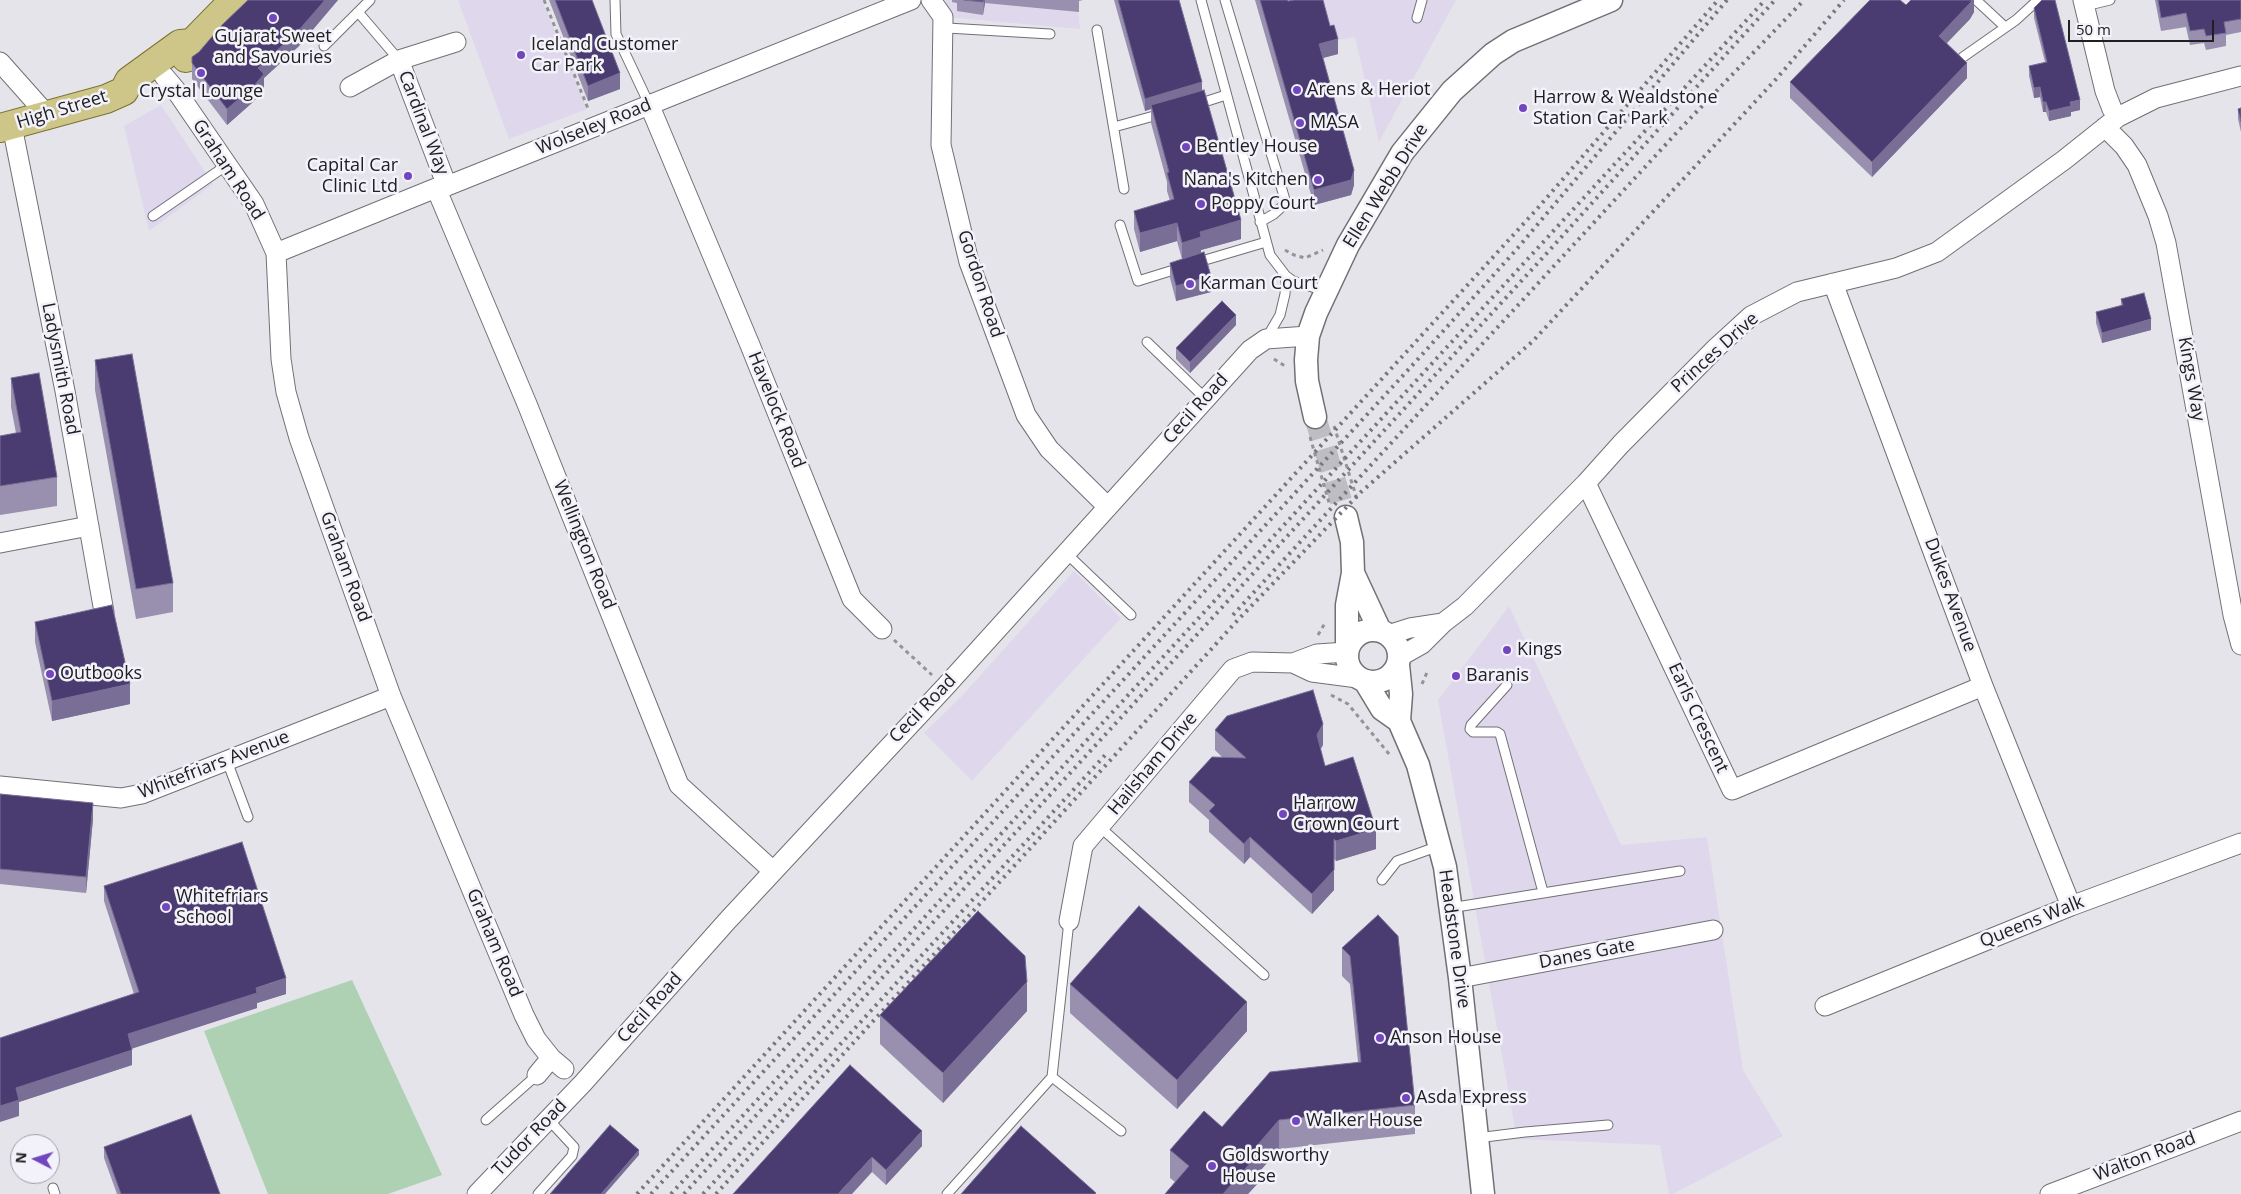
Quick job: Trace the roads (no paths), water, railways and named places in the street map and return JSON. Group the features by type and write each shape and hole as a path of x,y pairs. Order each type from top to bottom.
{"main road":[{"name":"High Street","path":"6,127 93,104 124,91 136,94 164,76 190,55 192,44 234,0"},
{"name":"High Street","path":"124,91 129,81 180,44 192,44"}],"street":[{"name":"Wolseley Road","path":"276,253 911,0"},
{"path":"931,0 943,17"},
{"name":"Ellen Webb Drive","path":"1325,290 1348,245 1402,153 1452,90 1480,64 1513,41 1611,0"},
{"name":"Kings Way","path":"2084,3 2105,91 2112,109 2111,122 2137,165 2158,216 2166,243 2233,615 2241,645"},
{"name":"Gordon Road","path":"943,17 941,145 969,262 1026,415 1049,449 1108,507"},
{"name":"Cardinal Way","path":"350,87 399,60 456,42"},
{"name":"Cardinal Way","path":"399,60 442,187"},
{"path":"0,62 48,116"},
{"name":"Graham Road","path":"164,76 254,204 276,253 281,359 286,392 299,438 391,696 530,1029 558,1063 537,1074"},
{"name":"Princes Drive","path":"1398,661 1422,644 1442,623 1465,606 1586,483 1634,430 1716,348 1751,316 1797,292 1896,268 1937,252 2064,160 2111,122 2156,98 2241,76"},
{"name":"Havelock Road","path":"649,104 750,345 852,599 882,628"},
{"name":"Ladysmith Road","path":"6,127 63,381 104,612"},
{"name":"Wellington Road","path":"442,187 469,262 592,564 679,785 774,871"},
{"name":"Dukes Avenue","path":"1833,283 1983,686 2071,906"},
{"path":"1313,427 1307,381 1308,336 1325,290"},
{"path":"1266,338 1308,336"},
{"name":"Cecil Road","path":"583,1083 1250,350 1266,338"},
{"name":"Earls Crescent","path":"1586,483 1732,790 1983,686"},
{"path":"1338,514 1352,542 1354,573 1347,605 1348,666 1361,680 1382,681 1393,673 1398,661 1398,649 1384,633 1354,573"},
{"path":"0,544 89,526"},
{"name":"Princes Drive","path":"1384,633 1442,623"},
{"path":"1347,650 1356,635 1364,631 1384,633"},
{"name":"Hailsham Drive","path":"1069,921 1084,846 1233,669 1252,662 1293,663 1317,654 1347,650"},
{"name":"Headstone Drive","path":"1398,661 1401,694 1399,721 1418,765 1439,846 1450,908 1460,978 1483,1194"},
{"name":"Hailsham Drive","path":"1293,663 1312,672 1361,680"},
{"name":"Headstone Drive","path":"1361,680 1382,709 1399,721"},
{"name":"Whitefriars Avenue","path":"0,786 122,798 142,794 391,696"},
{"name":"Queens Walk","path":"1825,1006 2071,906 2241,844"},
{"name":"Danes Gate","path":"1460,978 1713,930"},
{"name":"Tudor Road","path":"478,1194 583,1083"},
{"name":"Walton Road","path":"2050,1194 2241,1120"}],"lane":[{"path":"324,46 370,0"},
{"path":"615,0 616,34 649,104"},
{"path":"1201,0 1260,222 1273,261 1293,281 1325,290"},
{"path":"1226,0 1286,202 1274,214 1260,222"},
{"path":"1417,18 1422,0"},
{"path":"1976,0 2004,26"},
{"path":"1963,57 2004,26 2016,20 2038,0"},
{"path":"2084,3 2110,0"},
{"path":"358,12 399,60"},
{"path":"943,17 947,28 1050,34"},
{"path":"1097,30 1124,189"},
{"path":"1189,106 1226,96"},
{"path":"1114,127 1170,111"},
{"path":"153,216 227,164"},
{"path":"1120,225 1138,281 1266,242"},
{"name":"Cecil Road","path":"1266,338 1280,316 1285,294 1286,276"},
{"path":"1146,342 1206,398"},
{"path":"1066,553 1132,615"},
{"path":"1507,685 1471,725 1470,729 1473,732 1497,732 1500,734 1543,892"},
{"path":"227,761 248,817"},
{"path":"1100,827 1264,975"},
{"path":"1382,880 1397,861 1439,846"},
{"path":"1450,908 1680,871"},
{"path":"947,1194 1052,1077 1069,921"},
{"path":"486,1120 537,1074"},
{"path":"1052,1077 1121,1132"},
{"path":"538,1194 572,1156 574,1147 548,1119"},
{"path":"1476,1138 1608,1125"}],"tunnel":[{"path":"1315,417 1346,517"}],"railway":[{"path":"637,1194 1537,209 1718,0"},
{"path":"651,1194 1419,358 1516,250 1727,0"},
{"path":"671,1194 1765,0"},
{"path":"684,1194 1547,253 1775,0"},
{"path":"1233,615 1680,129 1804,0"},
{"path":"716,1194 1235,623 1361,492 1533,341 1778,77 1844,0"},
{"path":"703,1194 1108,752"}],"place":[{"name":"Gujarat Sweet and Savouries","path":"273,18"},
{"name":"Iceland Customer Car Park","path":"521,55"},
{"name":"Crystal Lounge","path":"201,73"},
{"name":"Arens & Heriot","path":"1297,90"},
{"name":"Harrow & Wealdstone Station Car Park","path":"1523,108"},
{"name":"MASA","path":"1300,123"},
{"name":"Bentley House","path":"1186,147"},
{"name":"Capital Car Clinic Ltd","path":"408,176"},
{"name":"Nana's Kitchen","path":"1318,180"},
{"name":"Poppy Court","path":"1201,204"},
{"name":"Karman Court","path":"1190,284"},
{"name":"Kings","path":"1507,650"},
{"name":"Outbooks","path":"50,674"},
{"name":"Baranis","path":"1456,676"},
{"name":"Harrow Crown Court","path":"1283,814"},
{"name":"Whitefriars School","path":"166,907"},
{"name":"Anson House","path":"1380,1038"},
{"name":"Asda Express","path":"1406,1098"},
{"name":"Walker House","path":"1296,1121"},
{"name":"Goldsworthy House","path":"1212,1166"}]}
